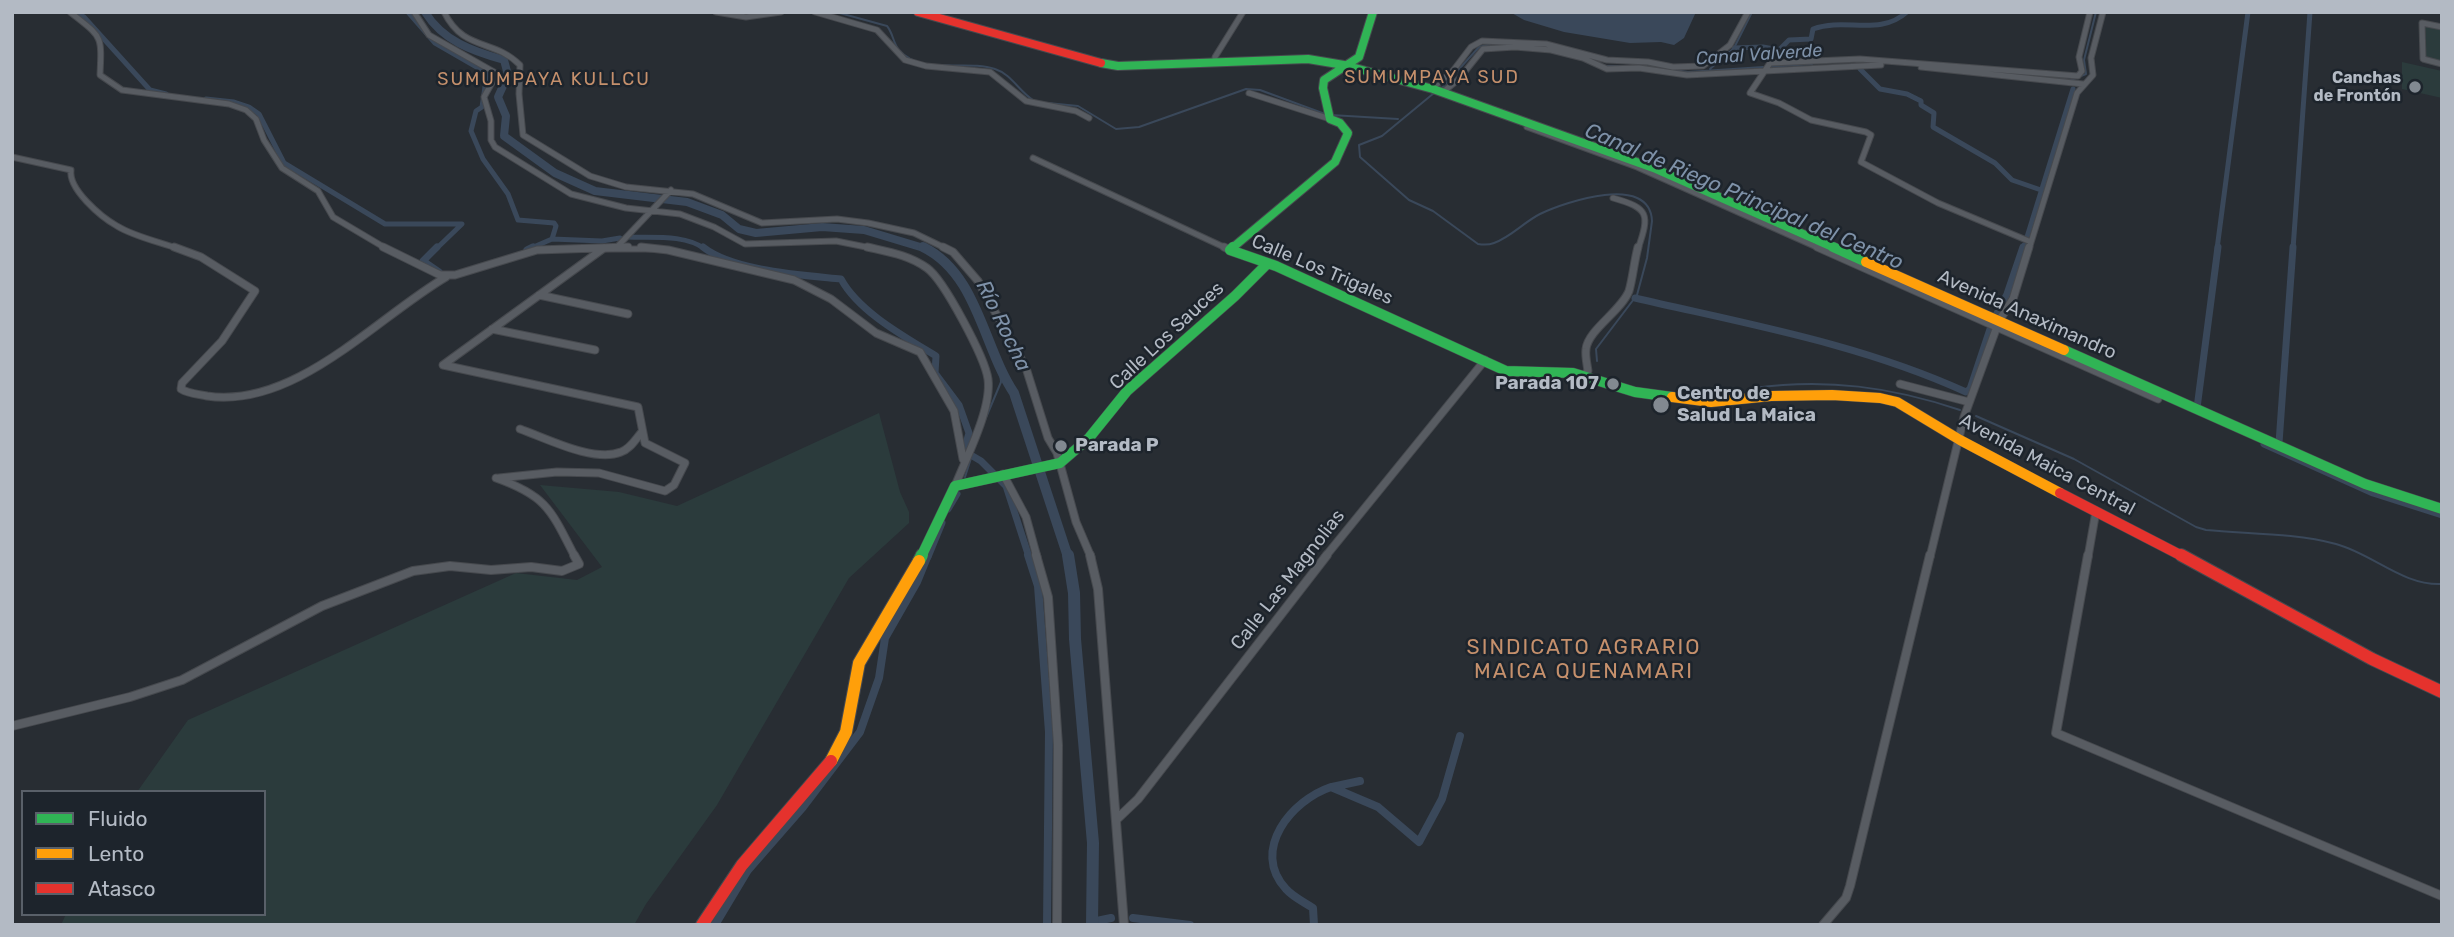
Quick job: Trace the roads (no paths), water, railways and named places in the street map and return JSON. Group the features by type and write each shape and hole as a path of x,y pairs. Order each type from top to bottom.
{"street":[{"path":"70,12 99,35 102,41 100,75 114,86 192,101 229,104 246,110 257,119 264,140 282,168 318,191 333,217 368,240 440,275 448,276"},
{"path":"414,12 417,19 446,48 494,72 494,79 484,97 491,121 491,140 500,152 565,192 595,201 680,214 745,244 836,241 905,255 929,269 940,282 977,349 988,380 985,407 963,459 955,486 911,578 867,645 854,679 846,737 841,750 804,796 750,855 702,925"},
{"path":"444,12 459,36 510,56 520,65 522,130 528,139 590,176 626,187 703,197 762,223 837,219 914,233 953,252 978,281 1013,340 1026,368 1096,578 1124,925"},
{"path":"716,12 746,17 781,12"},
{"path":"815,12 841,16 882,33 893,51 905,60 923,65 986,71 996,75 1015,94 1030,104 1076,110 1089,118"},
{"name":"Avenida Anaximandro","path":"918,12 1097,63 1118,66 1308,60 1345,65 1438,90 1632,159 2158,399"},
{"path":"1216,62 1215,57 1243,12"},
{"path":"1329,116 1324,80 1359,57 1373,12"},
{"path":"1438,90 1471,47 1482,41 1546,44 1607,60 1693,68 1710,63 1730,45 1748,12"},
{"path":"2031,242 1938,203 1861,162 1871,135 1866,132 1811,120 1779,103 1752,95 1750,90 1770,63 1860,59 1954,64 2072,77 2082,71 2079,57 2091,12"},
{"path":"1824,925 1846,898 1850,886 1969,402 1998,324 2012,299 2077,93 2093,75 2091,58 2104,12"},
{"path":"2442,27 2422,23 2423,59 2442,64"},
{"path":"1438,90 1459,79 1483,49 1500,46 1551,50 1583,58 1607,69 1639,68 1687,75 1767,68 1868,64 1949,69 2083,84"},
{"path":"1230,250 1338,158 1348,133 1340,123 1329,116 1249,93"},
{"name":"Avenida Anaximandro","path":"1527,127 1637,167 2387,494 2442,509"},
{"path":"12,157 71,170 70,177 76,192 118,227 201,257 255,291 252,300 225,338 183,379 181,389 186,392 230,397 263,391 290,380 334,353 410,298 448,276 537,250 605,247 668,250 778,275 831,299 876,333 915,348 925,360 931,376 954,411 963,459"},
{"name":"Calle Los Trigales","path":"1033,158 1230,250 1506,371 1573,373 1606,385"},
{"path":"617,247 670,192"},
{"path":"1583,376 1588,371 1586,348 1589,340 1621,305 1629,290 1632,266 1644,231 1644,213 1638,205 1613,198"},
{"path":"12,726 95,707 182,680 322,606 413,571 450,566 491,570 531,568 562,571 579,565 560,529 539,499 528,489 496,478 556,472 599,472 665,491 674,485 685,463 645,443 638,407 443,365 605,247"},
{"name":"Calle Los Sauces","path":"1057,463 1089,438 1127,391 1235,296 1267,264"},
{"path":"539,295 628,314"},
{"path":"492,329 595,350"},
{"name":"Calle Las Magnolias","path":"1117,819 1138,799 1366,505 1485,360"},
{"path":"1900,384 1969,402"},
{"name":"Avenida Maica Central","path":"1606,385 1652,395 1711,402 1771,396 1880,398 1905,406 1959,440 2372,659 2442,692"},
{"path":"520,429 588,452 617,453 625,450 641,433"},
{"path":"955,486 1057,463"},
{"path":"1007,473 1026,517 1048,597 1058,745 1057,925"},
{"path":"2096,511 2056,733 2442,897"}],"water":[{"path":"1510,12 1696,12 1684,38 1674,45 1661,42 1630,43 1564,32 1524,20"}],"waterway":[{"path":"75,12 84,17 150,90 166,94"},
{"path":"408,12 435,43 487,73 482,107 476,111 471,131 483,159 508,194 518,220 554,223 556,226 552,239"},
{"name":"Río Rocha","path":"425,12 449,38 470,49 504,60 508,75 498,97 506,116 504,136 555,173 595,191 687,202 722,215 739,229 756,233 822,227 864,230 925,248"},
{"path":"733,12 755,13"},
{"path":"836,12 887,26 899,50 919,63 984,66 1001,71 1033,100"},
{"path":"1710,69 1734,48 1752,12"},
{"path":"1734,48 1763,47 1779,50 1789,40 1811,39 1813,29 1838,25 1885,24 1907,12"},
{"name":"Canal Valverde","path":"2045,76 2071,80 2086,74 2084,60 2096,12"},
{"path":"2217,249 2248,12"},
{"path":"2293,249 2310,12"},
{"name":"Canal Valverde","path":"1442,88 1479,47 1491,44"},
{"name":"Canal Valverde","path":"1769,67 1812,64"},
{"name":"Canal Valverde","path":"1605,66 1645,66 1688,72 1763,67"},
{"path":"1860,69 1880,89 1907,94 1921,101 1921,105 1934,113 1933,127 1995,163 2012,180 2041,190"},
{"path":"1048,103 1078,106 1116,129 1139,127 1246,89 1260,90 1325,114"},
{"path":"2027,237 2073,89"},
{"path":"1434,93 1382,136 1359,145 1360,157 1409,200 1433,211 1478,244 1494,243 1540,214 1586,198 1622,195 1637,198 1648,206 1652,221 1647,258 1637,295 1596,349 1597,361"},
{"path":"206,99 234,102 249,107 259,114 284,163 385,224 462,224 436,249"},
{"path":"1331,115 1398,119"},
{"path":"628,237 678,239 705,249"},
{"path":"552,239 602,241 620,238"},
{"path":"529,249 552,239"},
{"path":"2023,249 2024,245"},
{"path":"437,247 423,261 439,272"},
{"path":"529,249 533,247"},
{"path":"703,247 732,262 750,267 841,279 871,313 936,356 935,373 959,405 969,433 964,451 981,461 1006,486 1029,557"},
{"path":"1995,317 2007,294 2023,247"},
{"path":"2201,410 2197,408 2218,247"},
{"path":"2279,443 2293,247"},
{"name":"Río Rocha","path":"925,248 941,259 956,275 978,313 994,355 1014,393 1068,557"},
{"path":"1635,298 1845,348 1926,375 1966,392 1970,389 1990,329"},
{"path":"985,420 1001,382 1000,372"},
{"path":"1754,388 1807,384 1858,387 1909,395 1960,410"},
{"path":"1976,416 2074,459 2196,527 2336,544 2414,580 2442,584"},
{"name":"Canal de Riego Principal del Centro","path":"2264,444 2373,493 2442,515"},
{"path":"965,477 972,455"},
{"path":"948,509 957,494"},
{"path":"928,557 942,523"},
{"path":"715,925 748,870 803,807 860,732 879,678 885,638 917,582 928,555"},
{"path":"1028,555 1038,586 1049,732 1047,925"},
{"name":"Río Rocha","path":"1068,555 1074,593 1075,639 1093,843 1092,925"},
{"path":"1314,925 1313,908 1286,889 1276,874 1272,858 1280,828 1290,815 1302,803 1331,787 1378,807 1419,842 1442,799 1460,736"},
{"path":"1332,787 1360,781"},
{"path":"1092,922 1111,918"},
{"path":"1133,918 1190,925"}],"place":[{"name":"Canchas de Frontón","path":"2415,87"},
{"name":"Parada 107","path":"1613,384"},
{"name":"Centro de Salud La Maica","path":"1661,405"},
{"name":"Parada P","path":"1061,446"}],"district":[{"name":"SUMUMPAYA SUD","path":"1432,78"},
{"name":"SUMUMPAYA KULLCU","path":"544,80"},
{"name":"SINDICATO AGRARIO MAICA QUENAMARI","path":"1584,660"}]}
